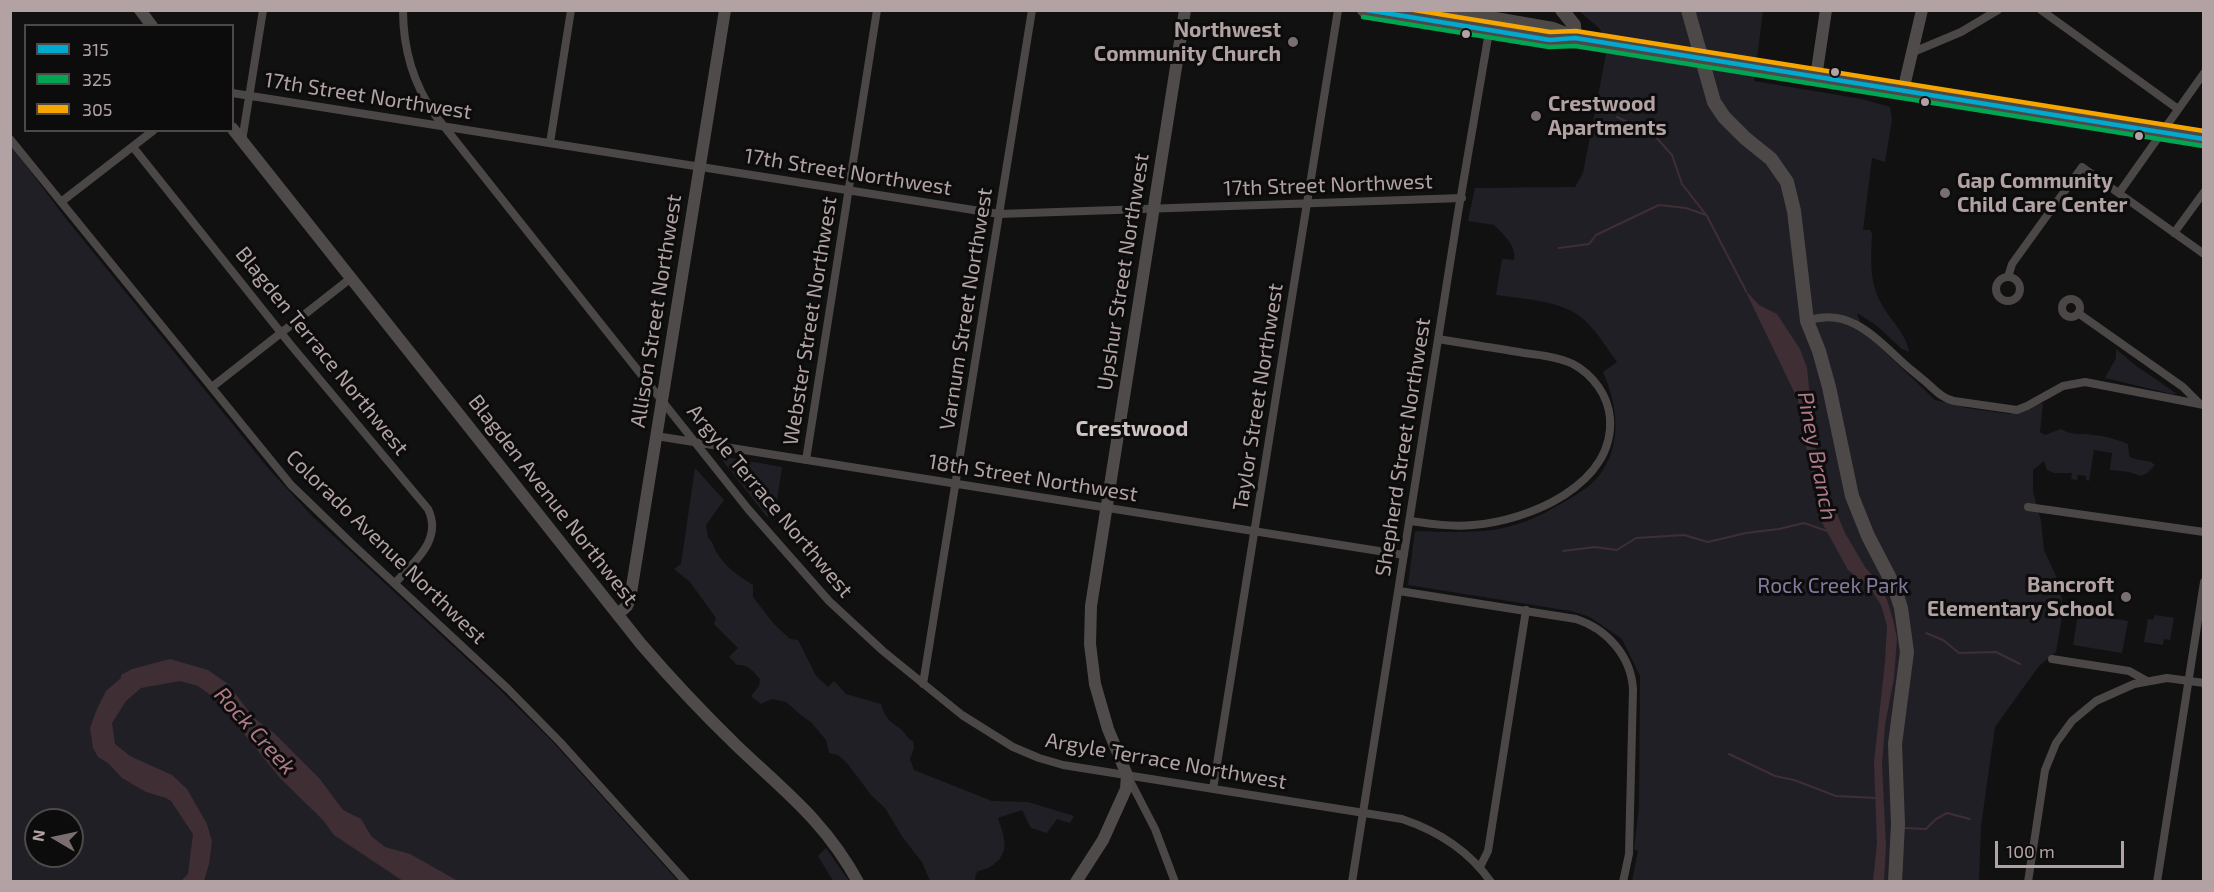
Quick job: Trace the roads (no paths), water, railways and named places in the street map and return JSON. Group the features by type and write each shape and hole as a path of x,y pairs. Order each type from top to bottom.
{"main road":[{"path":"1364,10 1553,29 1575,38 2204,139"},
{"path":"1443,10 1491,24"},
{"path":"1562,10 1574,25 1575,38"},
{"path":"1688,10 1714,102 1724,117 1771,159 1787,182 1794,211 1807,321 1828,380 1852,496 1868,536 1894,586 1904,621 1906,660 1895,744 1898,824 1894,882"}],"street":[{"path":"140,10 150,24"},
{"path":"242,141 263,10"},
{"name":"Argyle Terrace Northwest","path":"403,10 404,39 415,77 428,105 444,126 766,531 829,601 876,645 923,684 962,715 1023,752 1056,763 1393,817 1427,829 1457,847 1480,867 1491,882"},
{"path":"550,142 571,10"},
{"name":"Allison Street Northwest","path":"618,614 627,606 630,599 725,10"},
{"name":"Webster Street Northwest","path":"806,460 877,10"},
{"name":"Varnum Street Northwest","path":"923,684 1032,10"},
{"name":"Upshur Street Northwest","path":"1175,882 1155,828 1114,746 1101,706 1091,650 1092,597 1105,508 1185,10"},
{"name":"Taylor Street Northwest","path":"1214,789 1338,10"},
{"path":"1815,77 1826,10"},
{"path":"1903,91 1922,10"},
{"path":"1911,53 1961,32 1998,10"},
{"path":"2041,10 2178,109"},
{"name":"Shepherd Street Northwest","path":"1352,882 1438,339 1491,24"},
{"path":"2119,193 2204,73"},
{"name":"17th Street Northwest","path":"234,93 999,214 1462,198"},
{"name":"Blagden Avenue Northwest","path":"234,131 673,681 739,747 795,797 839,850 858,882"},
{"path":"61,202 152,132"},
{"name":"Colorado Avenue Northwest","path":"10,139 291,485 508,689 560,742 686,882"},
{"name":"Blagden Terrace Northwest","path":"133,147 281,333 430,513 432,532 427,547 395,583"},
{"path":"2008,277 2012,264 2082,167 2204,254"},
{"path":"2174,233 2204,192"},
{"path":"212,387 351,278"},
{"path":"2078,313 2183,387 2202,405"},
{"path":"1807,321 1829,316 1860,325 1944,398 1954,401 2017,410 2063,386 2085,382 2202,405"},
{"path":"1410,521 1470,526 1493,523 1531,512 1560,497 1582,481 1604,455 1609,438 1610,414 1605,397 1593,380 1578,368 1553,358 1438,339"},
{"name":"18th Street Northwest","path":"656,436 1404,555"},
{"path":"2028,507 2204,532"},
{"path":"2157,882 2204,582"},
{"path":"1399,591 1565,616 1599,630 1616,645 1628,665 1633,689 1629,854 1623,882"},
{"path":"1480,867 1488,851 1526,610"},
{"path":"2052,659 2126,671 2138,674 2147,681"},
{"path":"2028,882 2044,776 2049,759 2072,721 2092,704 2121,689 2147,681 2166,678 2204,683"},
{"path":"1076,882 1112,822 1126,789 1127,775"}],"water":[{"path":"1745,290 1759,305 1777,314 1800,349 1807,368 1821,476 1845,533 1865,567 1878,582 1893,620 1897,638 1894,678 1885,725 1882,764 1886,847 1884,881 1873,881 1877,843 1874,762 1887,626 1881,605 1870,588 1848,570 1819,517 1818,498 1798,400"},
{"name":"Rock Creek","path":"170,659 208,670 228,684 253,717 275,734 319,778 343,810 361,819 371,836 385,847 410,854 458,881 403,881 334,835 323,820 280,778 216,699 198,686 180,681 141,688 126,701 112,723 115,744 130,756 172,775 187,789 207,824 212,842 204,881 181,881 188,874 193,834 171,801 146,792 122,778 108,763 98,757 93,748 90,728 106,691 121,678 121,675 132,669"}],"waterway":[{"name":"Piney Branch","path":"1617,117 1654,135 1672,155 1682,184 1707,216 1746,291"},
{"path":"1559,248 1589,244 1596,235 1659,205 1686,208 1706,215"},
{"path":"1563,551 1595,547 1617,550 1636,538 1684,535 1708,542 1804,523 1827,531"},
{"path":"1926,633 1943,640 1959,653 1996,652 2020,664"},
{"path":"1729,754 1775,776 1794,780 1836,796 1877,798"},
{"path":"1904,828 1926,829 1936,819 1947,813 1970,819"}],"place":[{"name":"Northwest Community Church","path":"1293,42"},
{"name":"Crestwood Apartments","path":"1536,116"},
{"name":"Gap Community Child Care Center","path":"1945,193"},
{"name":"Bancroft Elementary School","path":"2126,597"}],"district":[{"name":"Crestwood","path":"1132,429"}],"park label":[{"name":"Rock Creek Park","path":"1833,586"}]}
